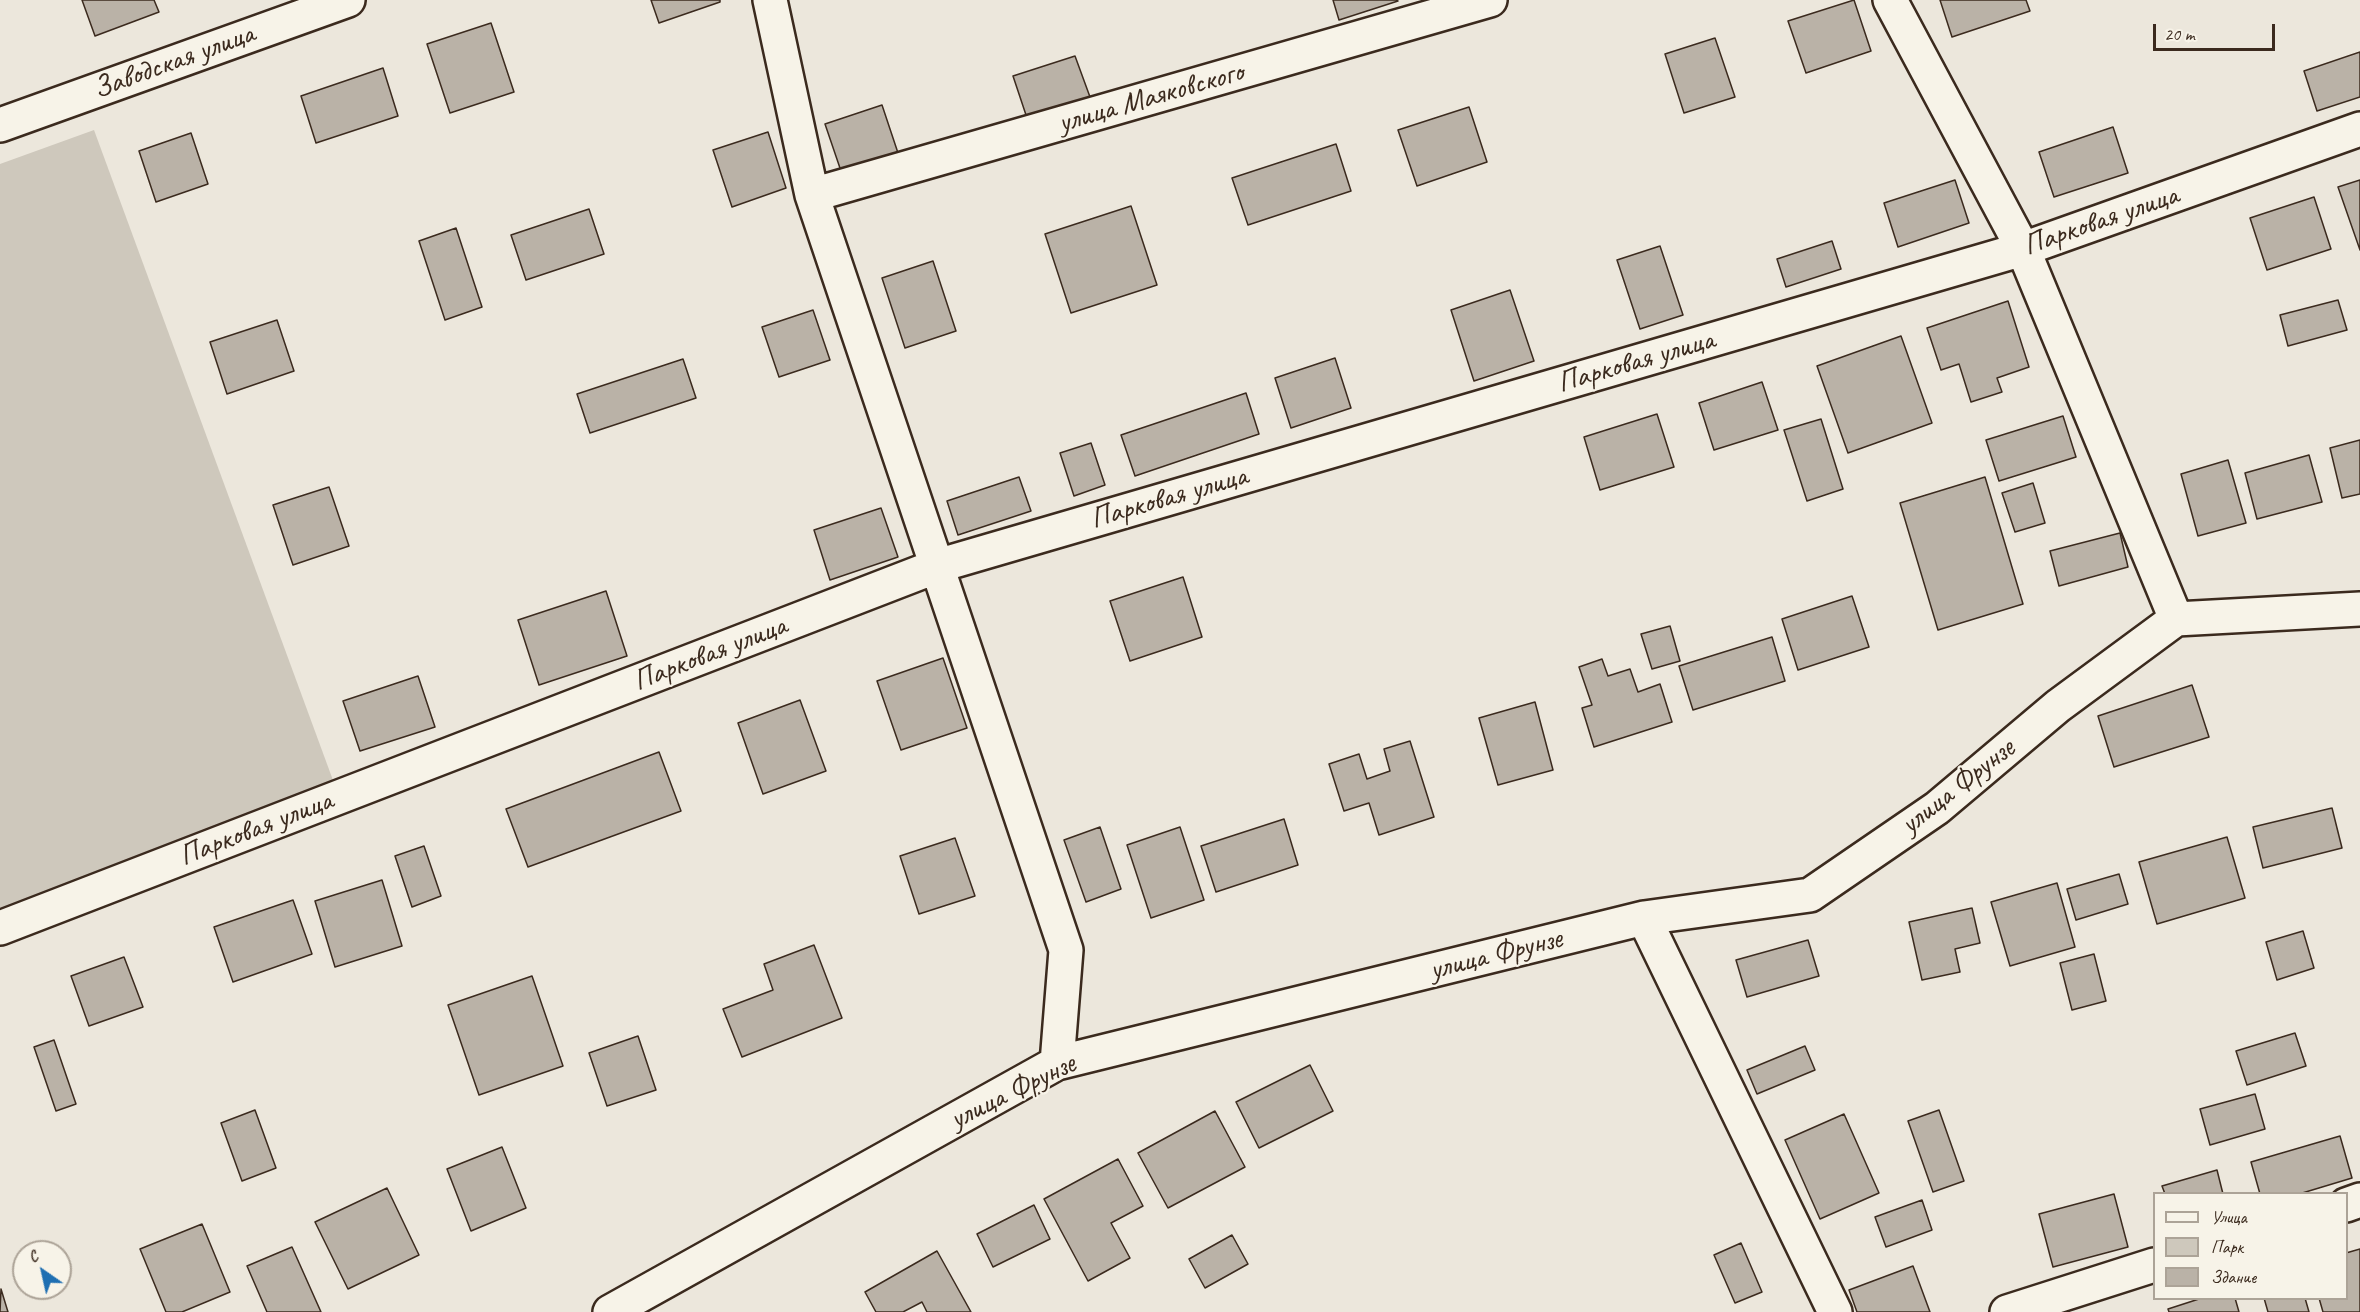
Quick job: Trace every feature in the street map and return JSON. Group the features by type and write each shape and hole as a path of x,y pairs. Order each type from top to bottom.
{"street":[{"name":"Заводская улица","path":"0,124 348,0"},
{"path":"770,0 812,195 1066,950 1057,1063"},
{"name":"улица Маяковского","path":"812,195 1490,0"},
{"path":"1890,0 2023,249 2176,619 2360,609"},
{"name":"Парковая улица","path":"0,928 937,566 2023,249 2360,129"},
{"name":"улица Фрунзе","path":"610,1312 1057,1063 1644,918 1810,895 1937,808 2058,706 2176,619"},
{"path":"1644,918 1835,1312"},
{"path":"2007,1312 2153,1265"}],"green space":[{"path":"94,130 334,783 0,910 0,164"}],"building":[{"path":"82,0 154,0 159,12 95,36"},
{"path":"651,0 720,0 720,2 659,23"},
{"path":"1333,0 1397,0 1398,1 1339,20"},
{"path":"1854,0 1871,51 1806,73 1788,21"},
{"path":"1940,0 2026,0 2030,11 1952,37"},
{"path":"491,23 514,92 450,113 427,44"},
{"path":"1715,38 1735,97 1684,113 1665,54"},
{"path":"2360,52 2360,97 2317,111 2304,71"},
{"path":"1075,56 1090,97 1027,118 1013,76"},
{"path":"383,68 398,116 316,143 301,96"},
{"path":"882,105 899,156 842,174 825,124"},
{"path":"1469,107 1487,162 1417,186 1398,130"},
{"path":"2113,127 2128,173 2054,197 2039,152"},
{"path":"768,132 786,188 732,207 713,150"},
{"path":"191,133 208,184 156,202 139,151"},
{"path":"1336,144 1351,191 1248,225 1232,178"},
{"path":"1955,180 1969,223 1898,247 1884,203"},
{"path":"2360,180 2360,250 2338,187"},
{"path":"2314,197 2331,249 2267,270 2250,218"},
{"path":"1131,206 1157,285 1071,313 1045,234"},
{"path":"589,209 604,254 526,280 511,235"},
{"path":"456,228 482,307 445,320 419,241"},
{"path":"1832,241 1841,269 1786,287 1777,259"},
{"path":"1660,246 1683,315 1640,329 1617,260"},
{"path":"933,261 956,331 905,348 882,278"},
{"path":"1510,290 1534,361 1474,381 1451,310"},
{"path":"2338,300 2347,330 2288,346 2280,315"},
{"path":"2008,301 2029,367 1997,378 2002,392 1971,402 1959,364 1941,370 1927,328"},
{"path":"813,310 830,360 779,377 762,327"},
{"path":"277,320 294,371 227,394 210,342"},
{"path":"1901,336 1932,423 1848,453 1817,366"},
{"path":"1335,358 1351,408 1291,428 1275,378"},
{"path":"683,359 696,398 590,433 577,394"},
{"path":"1762,382 1778,430 1714,450 1699,403"},
{"path":"1246,393 1259,434 1135,476 1121,435"},
{"path":"1657,414 1674,467 1600,490 1584,437"},
{"path":"2063,416 2076,457 1999,481 1986,440"},
{"path":"1821,419 1843,489 1807,501 1784,430"},
{"path":"2360,440 2360,494 2342,498 2330,448"},
{"path":"1091,443 1105,485 1074,496 1060,453"},
{"path":"2309,455 2322,502 2257,519 2245,473"},
{"path":"2228,460 2246,523 2198,536 2181,474"},
{"path":"1019,477 1031,511 958,535 947,501"},
{"path":"1985,477 2023,604 1938,630 1900,503"},
{"path":"2033,483 2045,523 2015,532 2002,493"},
{"path":"329,487 349,546 293,565 273,505"},
{"path":"881,508 898,557 830,580 814,530"},
{"path":"2120,533 2128,567 2059,586 2050,551"},
{"path":"1183,577 1202,637 1130,661 1110,601"},
{"path":"606,591 627,656 539,685 518,620"},
{"path":"1852,596 1869,647 1798,670 1782,619"},
{"path":"1670,626 1680,661 1652,669 1641,634"},
{"path":"1772,637 1785,681 1693,710 1679,666"},
{"path":"943,658 967,728 901,750 877,681"},
{"path":"1602,659 1608,676 1630,669 1638,692 1660,684 1672,722 1594,747 1582,708 1592,705 1579,667"},
{"path":"418,676 435,727 360,751 343,701"},
{"path":"2192,685 2209,737 2114,767 2098,716"},
{"path":"800,700 826,771 763,794 738,723"},
{"path":"1535,702 1553,770 1498,785 1479,718"},
{"path":"1410,741 1434,817 1379,835 1369,803 1344,811 1329,764 1359,754 1367,779 1390,771 1384,749"},
{"path":"659,752 681,811 528,867 506,809"},
{"path":"2332,808 2342,848 2263,868 2253,827"},
{"path":"1284,819 1298,865 1216,892 1201,846"},
{"path":"1100,827 1121,889 1086,902 1064,840"},
{"path":"1180,827 1204,900 1151,918 1127,845"},
{"path":"2227,837 2245,898 2157,924 2139,862"},
{"path":"955,838 975,896 919,914 900,856"},
{"path":"424,846 441,896 412,907 395,856"},
{"path":"2119,874 2128,904 2076,920 2067,889"},
{"path":"382,880 402,946 335,967 315,901"},
{"path":"2057,883 2075,947 2010,966 1991,902"},
{"path":"293,900 312,954 233,982 214,927"},
{"path":"1972,908 1980,943 1955,949 1960,972 1922,980 1909,922"},
{"path":"2303,931 2314,968 2277,980 2266,942"},
{"path":"1808,940 1819,976 1747,997 1736,960"},
{"path":"814,945 842,1018 742,1057 723,1009 773,990 764,964"},
{"path":"2094,954 2106,1001 2072,1010 2060,963"},
{"path":"124,957 143,1007 89,1026 71,976"},
{"path":"532,976 563,1066 479,1095 448,1005"},
{"path":"2295,1033 2306,1066 2247,1085 2236,1051"},
{"path":"638,1036 656,1090 607,1106 589,1053"},
{"path":"54,1040 76,1104 56,1111 34,1047"},
{"path":"1805,1046 1815,1070 1757,1094 1747,1070"},
{"path":"1310,1065 1333,1111 1259,1148 1236,1102"},
{"path":"2255,1094 2265,1129 2210,1145 2200,1109"},
{"path":"255,1110 276,1168 242,1181 221,1123"},
{"path":"1939,1110 1964,1181 1933,1192 1908,1121"},
{"path":"1215,1111 1245,1167 1168,1208 1138,1153"},
{"path":"1844,1114 1879,1193 1820,1219 1785,1140"},
{"path":"2340,1136 2352,1178 2306,1192 2259,1192 2251,1162"},
{"path":"502,1147 526,1208 471,1231 447,1169"},
{"path":"1118,1159 1143,1206 1111,1223 1130,1258 1088,1281 1044,1199"},
{"path":"2217,1170 2222,1192 2164,1192 2162,1186"},
{"path":"387,1188 419,1255 348,1289 315,1222"},
{"path":"2114,1194 2128,1247 2053,1267 2039,1214"},
{"path":"1922,1200 1932,1230 1886,1247 1875,1217"},
{"path":"1034,1205 1050,1239 993,1267 977,1234"},
{"path":"202,1224 230,1292 182,1312 166,1312 140,1249"},
{"path":"1232,1235 1248,1264 1205,1288 1189,1259"},
{"path":"1741,1243 1762,1292 1735,1303 1714,1255"},
{"path":"292,1247 321,1312 267,1312 247,1266"},
{"path":"2360,1249 2360,1312 2323,1312 2320,1300 2348,1300 2348,1252"},
{"path":"937,1251 971,1312 927,1312 922,1302 903,1312 876,1312 865,1292"},
{"path":"1913,1266 1930,1312 1857,1312 1849,1290"},
{"path":"1,1289 8,1312 0,1312"},
{"path":"2196,1300 2236,1300 2239,1312 2169,1312 2168,1309"},
{"path":"2265,1300 2306,1300 2309,1312 2268,1312"}]}
